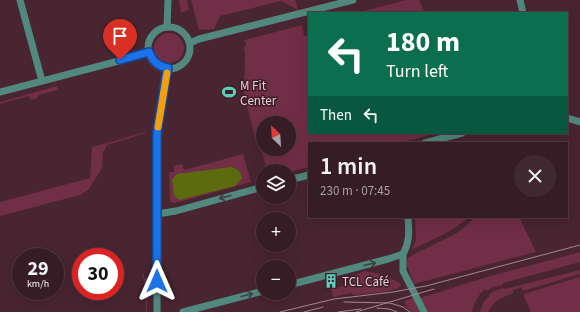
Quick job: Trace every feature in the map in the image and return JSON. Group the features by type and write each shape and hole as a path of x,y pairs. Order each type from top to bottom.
{"street":[{"path":"20,0 42,81"},
{"path":"166,27 168,0"},
{"path":"190,43 199,39 353,0"},
{"path":"520,0 523,12"},
{"path":"166,27 173,27 183,32 190,43 189,55 185,61 175,68 163,67 154,62 149,52 149,46 154,33 166,27"},
{"path":"0,92 149,52"},
{"path":"157,312 157,133 168,68"},
{"path":"568,118 580,122"},
{"path":"429,142 458,134"},
{"path":"296,178 308,175"},
{"path":"157,214 176,211 256,189"},
{"path":"408,218 409,238 403,254 403,271 424,312"},
{"path":"296,282 403,254"},
{"path":"183,312 256,293"}],"shaded area":[{"path":"179,0 187,0 189,10 181,13"},
{"path":"191,0 295,0 298,10 281,1 220,16 214,29 199,30"},
{"path":"406,0 419,0 425,12 360,12"},
{"path":"302,25 304,36 308,35 308,134 433,134 403,142 308,142 308,167 296,170 296,164 265,164 263,156 296,156 296,116 256,116 256,141 244,94 244,47 246,46 245,40"},
{"path":"169,33 180,37 184,48 180,59 169,63 158,59 154,48 158,37"},
{"path":"57,86 58,90 39,95 37,98 31,100 29,96 0,104 0,102"},
{"path":"146,132 107,145 103,153 102,168 88,190 80,195 0,216 0,202 90,178 92,147"},
{"path":"243,154 251,182 175,203 170,202 169,172 174,172 174,166 182,164 184,170"},
{"path":"231,167 238,171 242,178 235,186 179,200 174,195 172,179 177,174"},
{"path":"415,218 468,218 449,231 411,250 416,241"},
{"path":"474,218 519,218 536,252 414,284 406,263 408,258 457,233"},
{"path":"580,252 580,262 503,283 503,285 493,287 487,291 485,289 477,299 472,312 428,312 420,298 487,277"},
{"path":"580,270 580,274 523,291 521,287 513,290 513,293 495,302 488,312 480,312 484,301 490,296 489,294 494,291"},
{"path":"365,271 384,275 400,283 401,286 389,291 354,295 351,293 333,297 331,289 354,283 351,277"},
{"path":"142,274 144,274 144,278 147,278 147,312 146,288"},
{"path":"580,277 580,312 531,312 524,294"},
{"path":"413,298 420,312 411,312 406,306 405,301"}],"tram line":[{"path":"280,312 334,299 393,292 426,286 580,245"},
{"path":"356,312 434,289"},
{"path":"344,302 390,303 403,307 410,312"},
{"path":"304,312 323,307"},
{"path":"377,308 389,309 397,312"},
{"path":"338,312 361,309"}],"slow traffic":[{"path":"158,127 167,73"}],"place":[{"name":"M Fit Center","path":"229,92"},
{"name":"TCL Café","path":"331,281"}],"route":[{"path":"120,60 149,52 154,62 168,68 157,133 157,281"}]}
